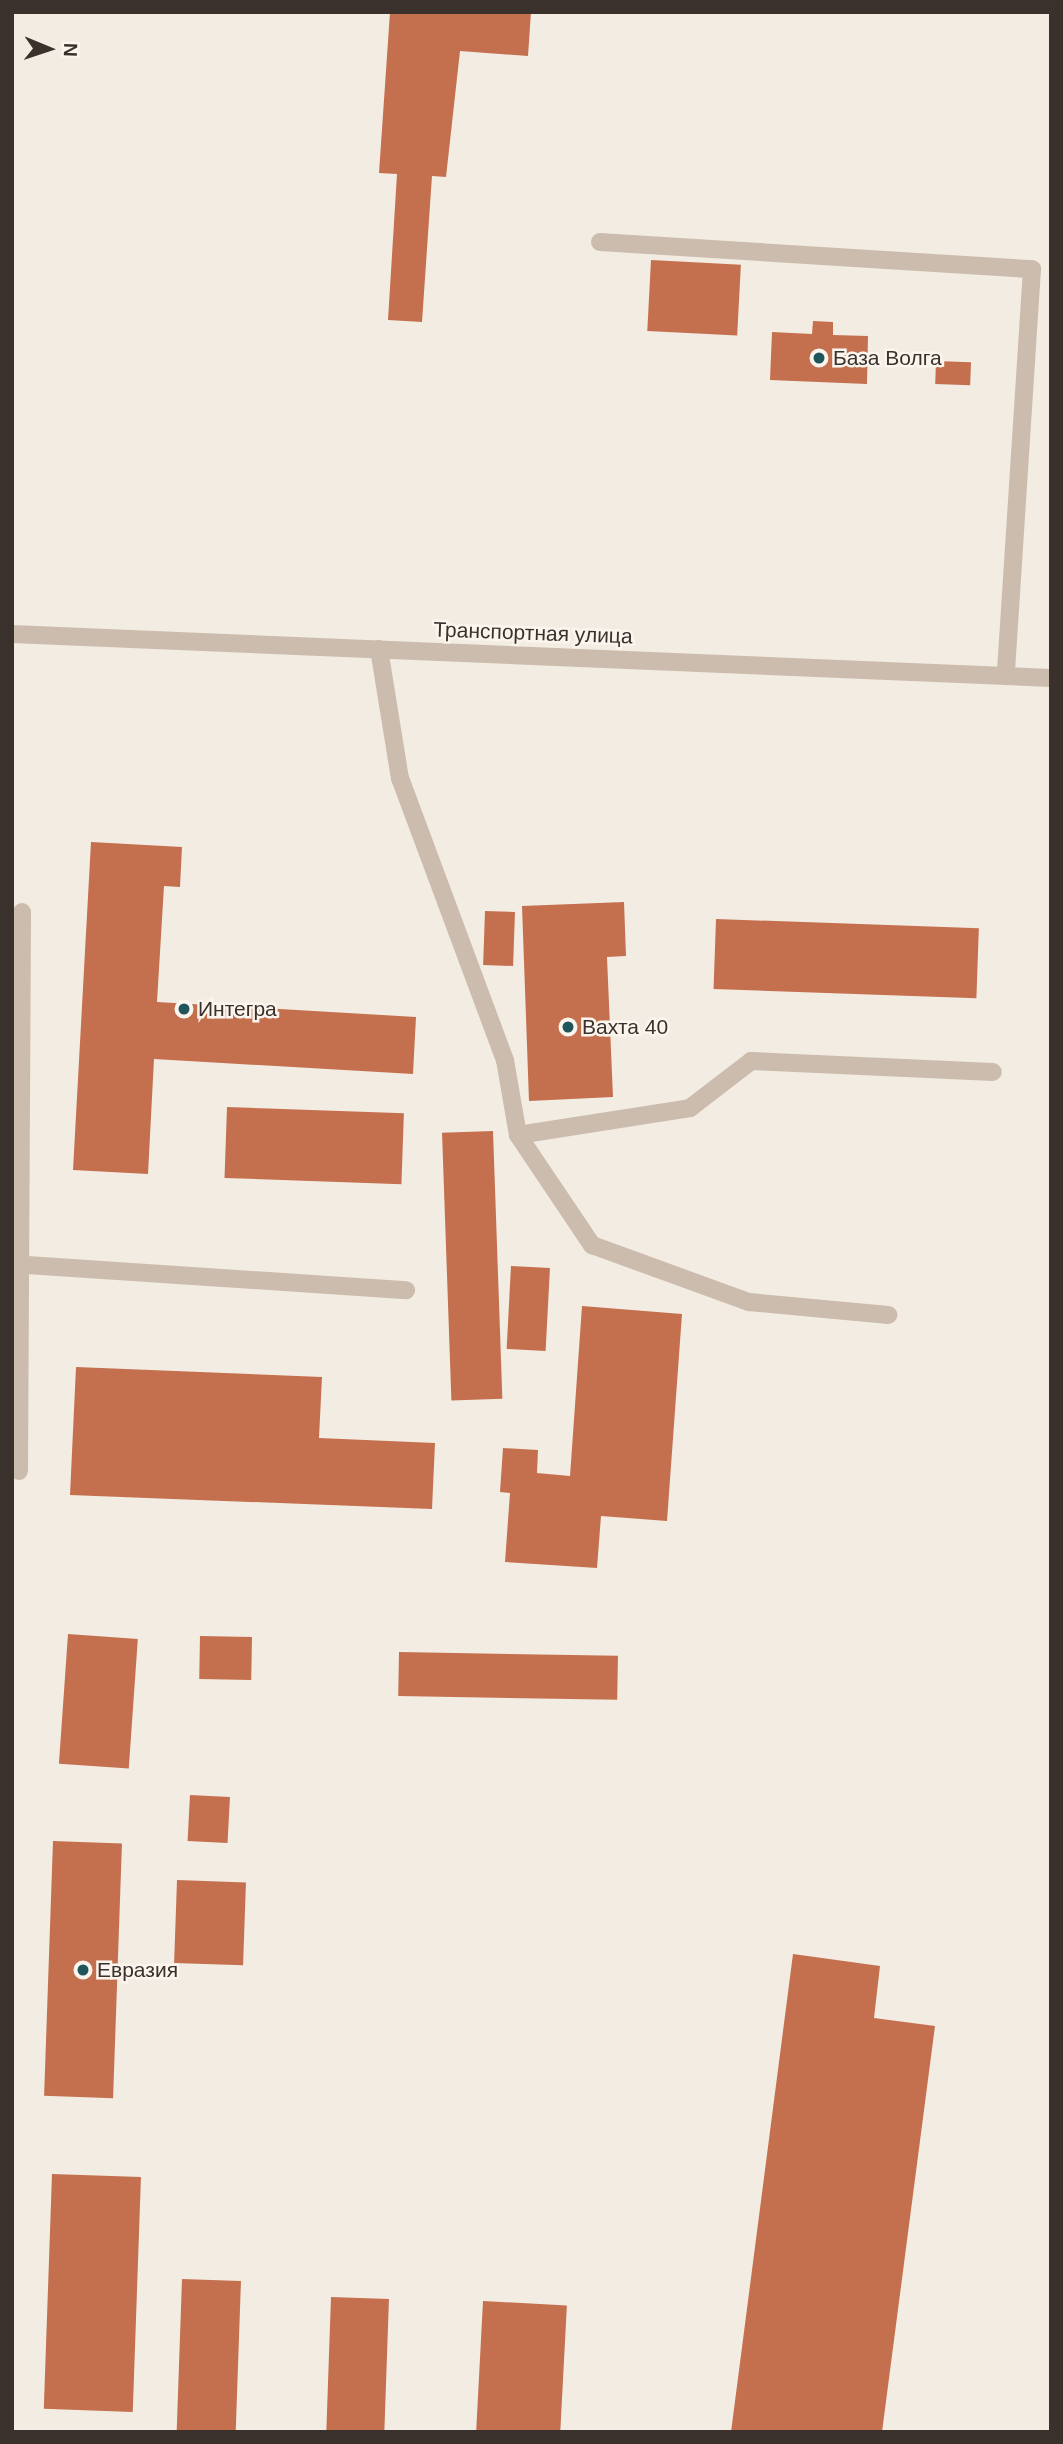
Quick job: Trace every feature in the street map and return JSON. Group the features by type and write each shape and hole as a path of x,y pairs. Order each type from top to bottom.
{"street":[{"path":"600,242 1032,269 1006,676"},
{"name":"Транспортная улица","path":"12,634 1051,678"},
{"path":"379,649 400,778 505,1060 518,1135 592,1245 749,1302 888,1315"},
{"path":"19,1471 15,1263 22,912"},
{"path":"518,1135 690,1108 751,1061 993,1072"},
{"path":"15,1263 406,1290"}],"building":[{"path":"390,12 531,12 528,56 460,51 446,177 432,176 422,322 388,320 397,174 379,173"},
{"path":"651,260 741,265 737,336 647,331"},
{"name":"База Волга","path":"813,321 833,322 833,335 868,336 867,384 770,380 772,332 812,334"},
{"path":"936,361 971,362 970,385 935,384"},
{"name":"Интегра","path":"91,842 182,847 180,887 164,886 157,1002 416,1017 413,1074 154,1059 148,1174 73,1170"},
{"name":"Вахта 40","path":"624,902 626,956 607,957 613,1097 529,1101 522,906"},
{"path":"485,911 515,912 513,966 483,965"},
{"path":"716,919 979,928 976,998 714,989"},
{"path":"227,1107 404,1113 401,1184 225,1178"},
{"path":"493,1131 502,1399 451,1401 442,1133"},
{"path":"511,1266 550,1268 546,1351 507,1349"},
{"path":"582,1306 682,1314 667,1521 601,1516 597,1568 505,1562 510,1493 500,1492 503,1448 538,1450 537,1473 570,1476"},
{"path":"76,1367 322,1377 319,1438 435,1443 432,1509 70,1495"},
{"path":"68,1634 138,1639 129,1769 59,1764"},
{"path":"200,1636 252,1637 251,1680 199,1679"},
{"path":"399,1652 618,1656 617,1700 398,1696"},
{"path":"190,1795 230,1797 228,1843 188,1841"},
{"name":"Евразия","path":"53,1841 122,1843 113,2098 44,2096"},
{"path":"177,1880 246,1882 243,1965 174,1963"},
{"path":"793,1954 880,1966 874,2018 935,2026 882,2432 731,2432"},
{"path":"52,2174 141,2177 133,2412 44,2409"},
{"path":"182,2279 241,2281 236,2432 177,2432"},
{"path":"331,2297 389,2299 384,2432 326,2432"},
{"path":"483,2301 567,2305 560,2432 476,2432"}],"place":[{"name":"База Волга","path":"819,358"},
{"name":"Интегра","path":"184,1009"},
{"name":"Вахта 40","path":"568,1027"},
{"name":"Евразия","path":"83,1970"}]}
